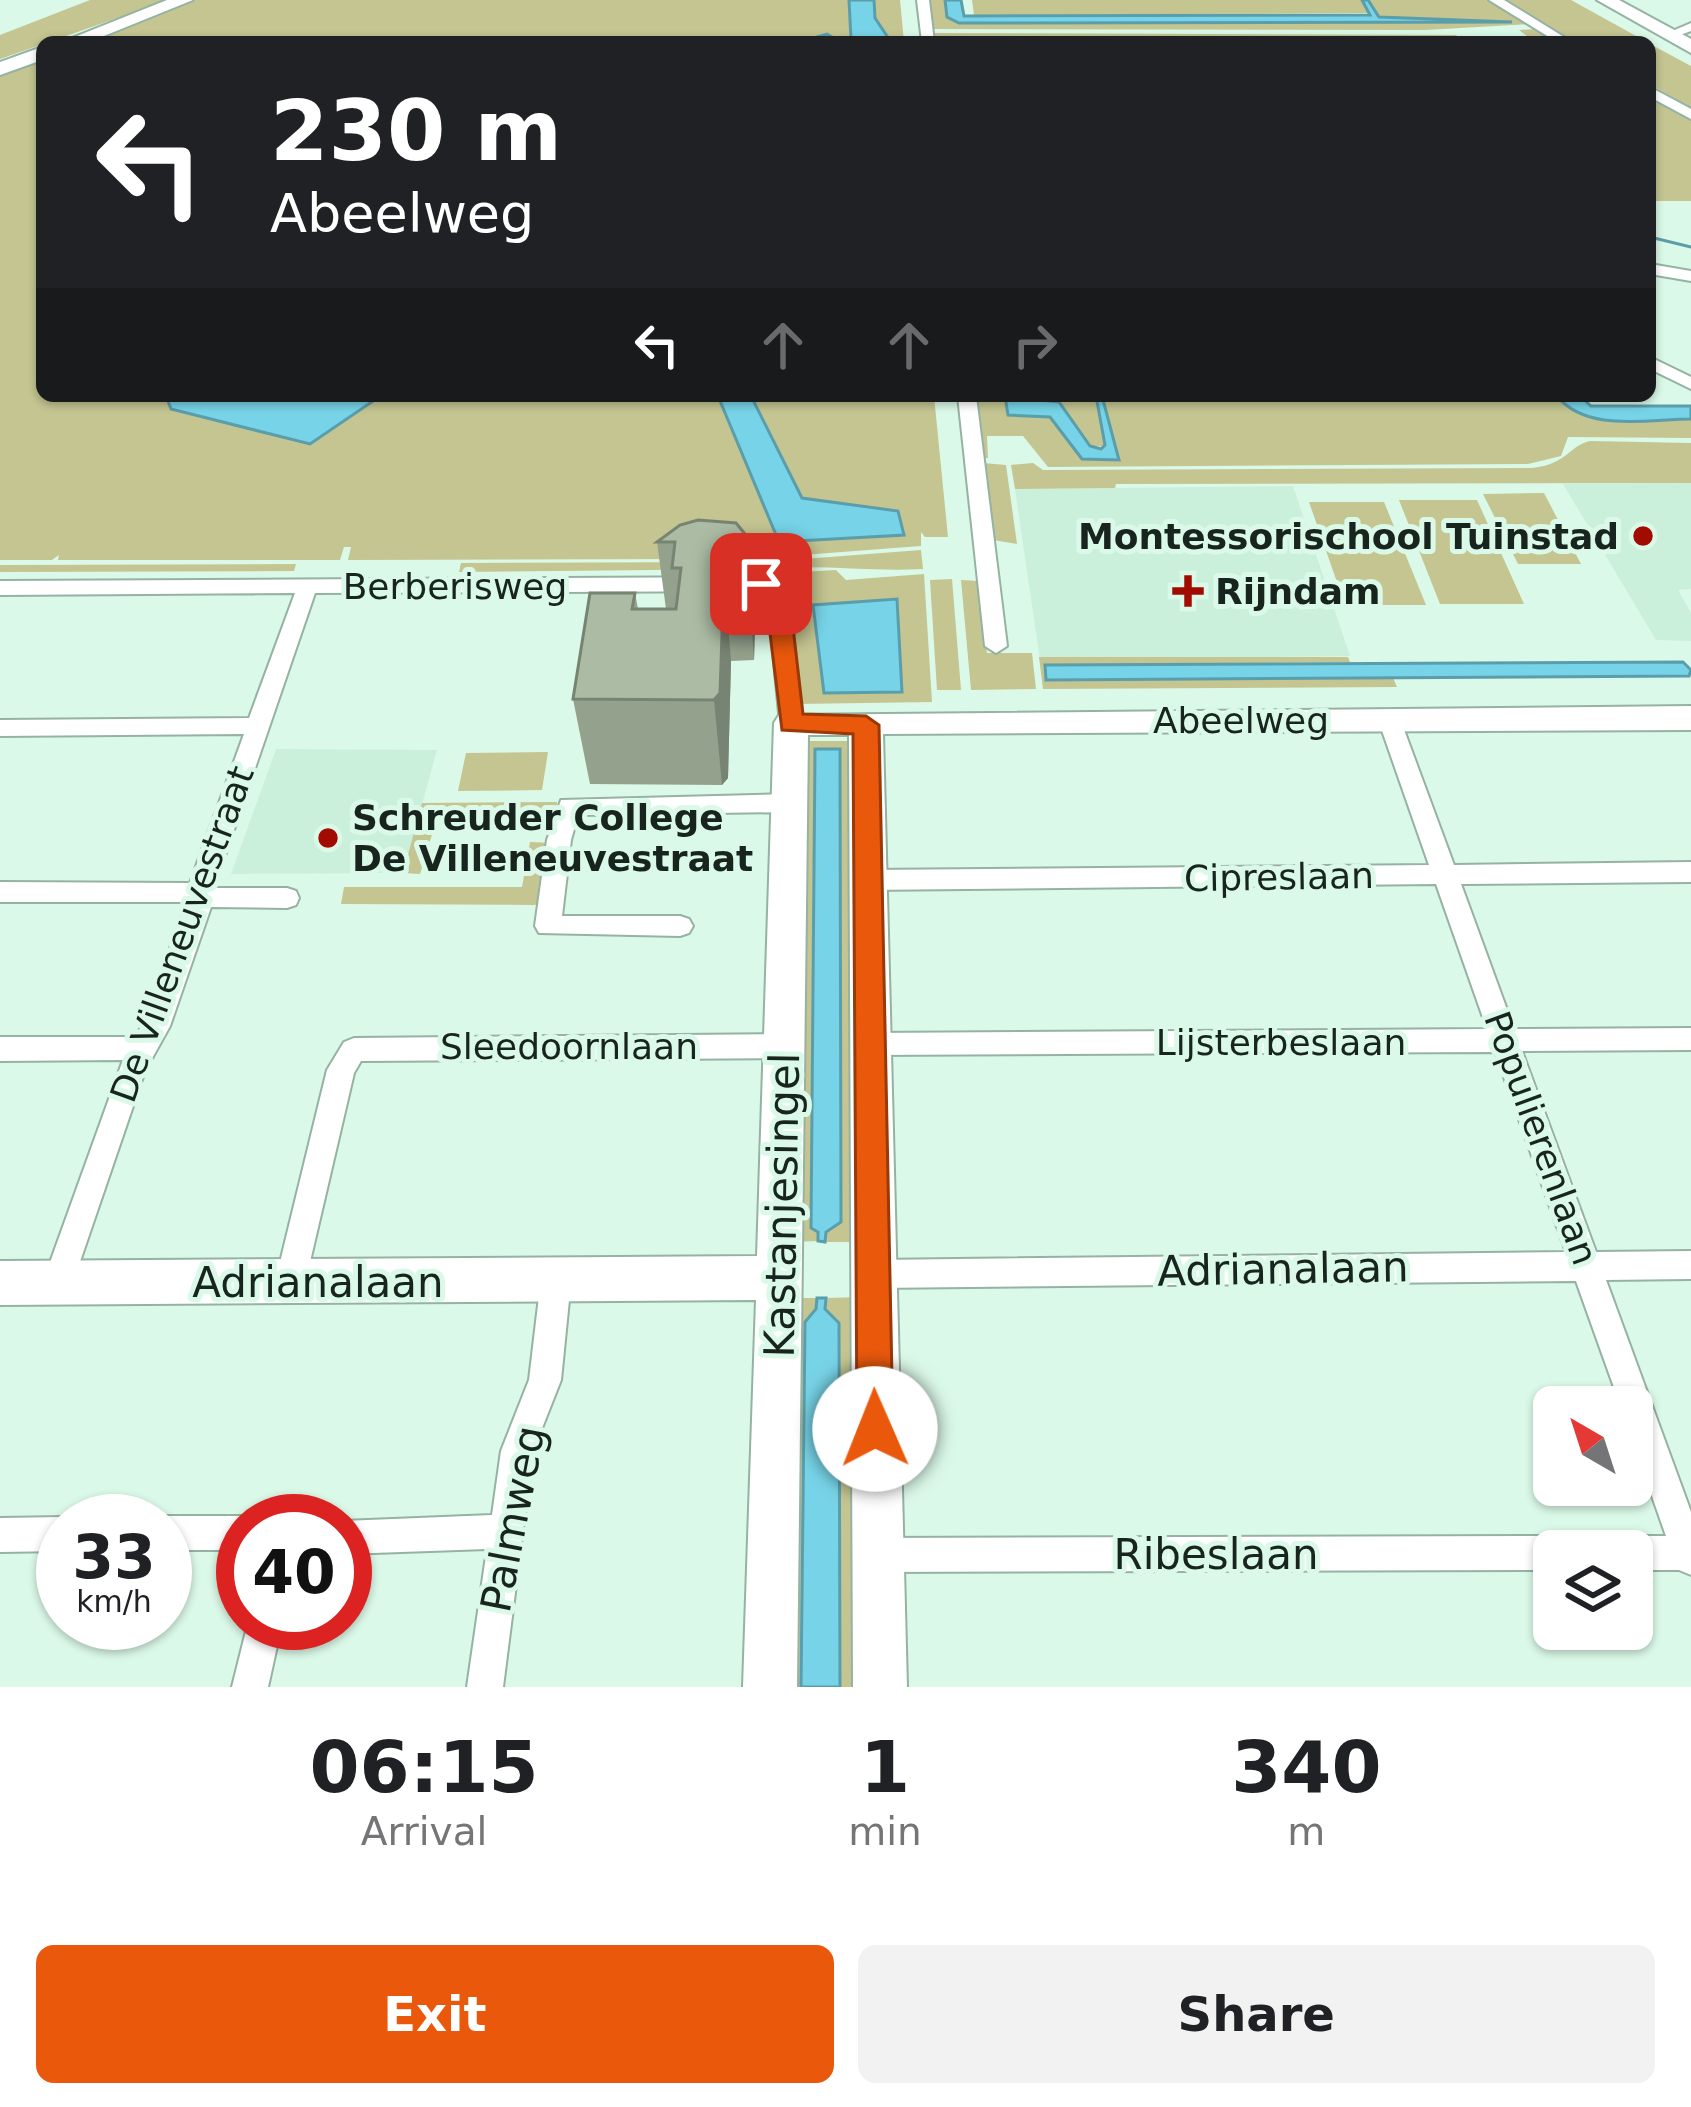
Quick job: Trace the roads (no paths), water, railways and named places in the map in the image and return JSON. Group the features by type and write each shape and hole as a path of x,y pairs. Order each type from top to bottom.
{"street":[{"path":"88,36 184,0"},
{"path":"923,0 927,36"},
{"path":"1496,0 1556,36"},
{"path":"1606,0 1685,35"},
{"path":"1620,0 1685,35"},
{"path":"0,68 36,55"},
{"path":"1656,95 1691,115"},
{"path":"1656,270 1689,277"},
{"path":"1656,365 1691,384"},
{"path":"969,402 996,646"},
{"name":"De Villeneuvestraat","path":"58,1282 143,1048 157,1026 307,586"},
{"name":"Berberisweg","path":"0,588 771,586 778,601 791,723"},
{"name":"Abeelweg","path":"791,723 1691,718"},
{"name":"Populierenlaan","path":"1389,719 1690,1555"},
{"name":"Kastanjesingel","path":"770,1687 791,723"},
{"path":"866,725 880,1687"},
{"path":"0,728 258,726"},
{"path":"680,926 548,926 559,840 569,806 789,803"},
{"name":"Cipreslaan","path":"866,880 1691,872"},
{"path":"0,892 180,891 287,898"},
{"name":"Lijsterbeslaan","path":"870,1044 1691,1039"},
{"name":"Sleedoornlaan","path":"290,1283 340,1070 354,1050 785,1046"},
{"path":"0,1049 143,1048"},
{"name":"Adrianalaan","path":"875,1274 1691,1265"},
{"name":"Adrianalaan","path":"0,1282 781,1278"},
{"name":"Palmweg","path":"484,1687 520,1439 545,1380 556,1280"},
{"path":"372,1537 506,1531"},
{"path":"0,1535 36,1534"},
{"name":"Ribeslaan","path":"878,1555 1533,1553"},
{"path":"1653,1554 1690,1555"},
{"path":"250,1687 259,1650"}],"water":[{"path":"849,0 874,0 875,18 887,36 851,36"},
{"path":"945,0 961,0 964,16 1370,15 1362,0 1368,0 1379,17 1512,22 959,23 947,17"},
{"path":"168,402 372,402 310,444 171,409"},
{"path":"721,402 754,402 802,498 898,511 904,535 779,542"},
{"path":"1006,402 1059,402 1090,446 1101,449 1105,445 1097,402 1104,402 1119,460 1082,459 1050,417 1008,415"},
{"path":"1564,402 1691,406 1691,419 1601,420"},
{"path":"897,599 902,692 824,693 813,605"},
{"path":"1683,662 1691,670 1689,676 1046,680 1045,665"},
{"path":"815,749 840,749 841,1222 826,1232 825,1242 818,1241 818,1232 811,1228"},
{"path":"817,1298 826,1298 825,1309 839,1323 840,1687 801,1687 805,1322 816,1309"}],"waterway":[{"path":"1656,238 1691,247"}],"place":[{"name":"Montessorischool Tuinstad","path":"1643,536"},
{"name":"Rijndam","path":"1188,591"},
{"name":"Schreuder College De Villeneuvestraat","path":"328,838"}]}
